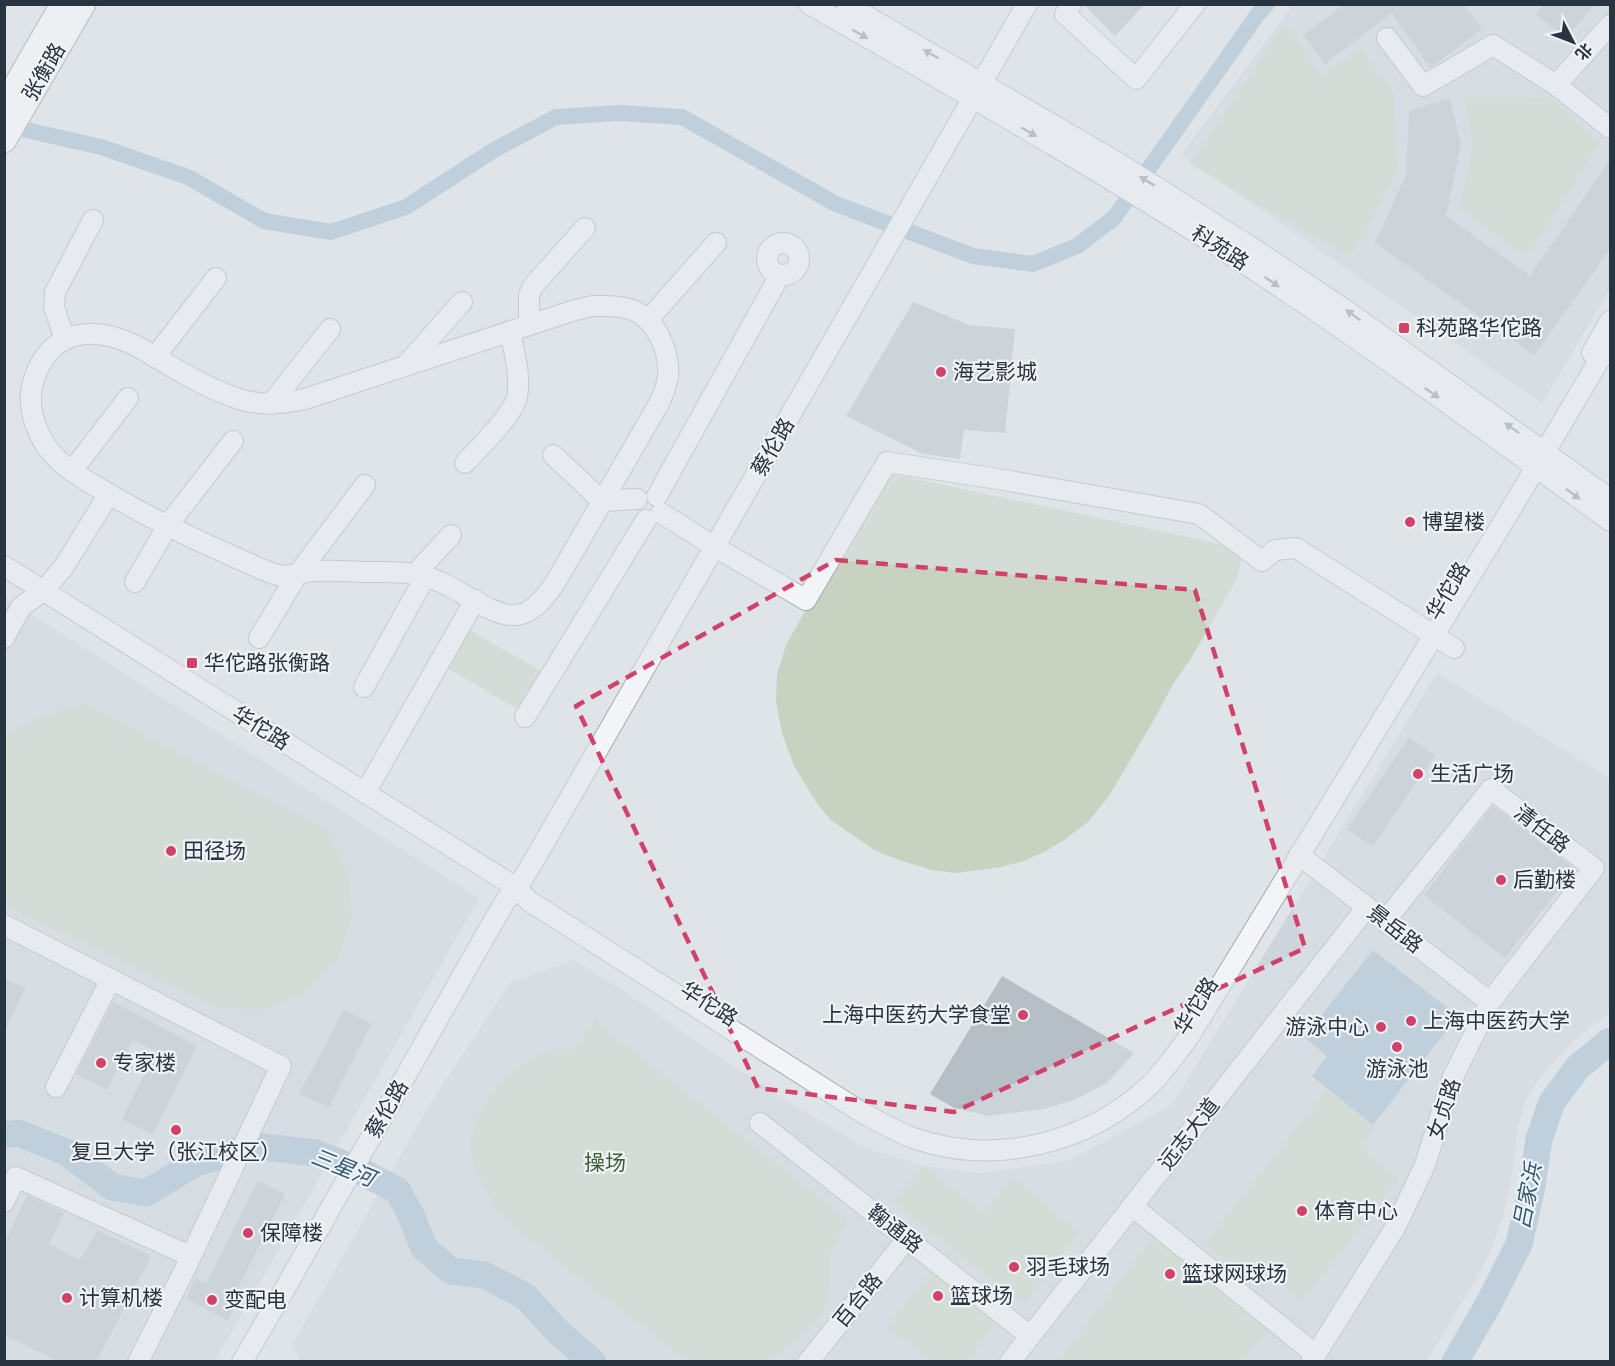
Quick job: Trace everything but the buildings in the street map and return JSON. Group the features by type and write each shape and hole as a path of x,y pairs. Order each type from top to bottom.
{"main road":[{"name":"张衡路","path":"4,140 17,96 63,4"},
{"name":"张衡路","path":"17,96 83,4"}],"street":[{"name":"科苑路","path":"809,4 977,91 1174,208 1242,262 1334,324 1536,456 1611,499"},
{"name":"科苑路","path":"846,4 977,91"},
{"name":"蔡伦路","path":"253,1362 506,900 517,888 1027,4"},
{"path":"1071,4 1065,14 1136,79 1195,4"},
{"path":"1556,85 1611,26"},
{"path":"1387,38 1423,86 1493,45 1556,85 1611,128"},
{"path":"65,339 54,307 55,292 93,220"},
{"path":"529,325 529,295 534,285 585,228"},
{"path":"648,320 716,243"},
{"path":"525,717 655,510 780,274"},
{"path":"155,357 216,278"},
{"path":"405,366 462,302"},
{"path":"592,306 611,306 631,309 648,320 655,328 667,360 668,376 664,392 651,418 555,583 535,607 524,614 512,615 501,613 446,584 399,572 315,571 279,575 271,573 168,525 109,494 58,461 40,436 31,408 30,394 42,362 52,348 65,339 96,334 113,337 133,344 216,390 261,404 280,404 305,399 574,310 592,306"},
{"name":"华佗路","path":"4,566 517,888 529,901 858,1110 891,1128 941,1146 974,1150 1007,1150 1077,1133 1104,1120 1127,1104 1171,1062 1190,1035 1299,855 1536,456 1611,321"},
{"path":"271,404 330,329"},
{"path":"465,463 507,416 517,399 518,379 510,331"},
{"name":"华佗路","path":"1536,456 1611,342"},
{"path":"72,471 128,398"},
{"path":"135,582 168,525 233,441"},
{"path":"554,455 602,501 637,499 644,494 653,493 655,510"},
{"name":"科苑路","path":"1536,456 1611,521"},
{"path":"655,510 806,600 887,462 998,479 1199,514 1262,561 1275,550 1296,548 1454,648"},
{"path":"260,638 297,574 365,486"},
{"path":"4,638 21,607 44,591 63,568 109,494"},
{"path":"364,687 420,576 451,535"},
{"path":"365,793 475,600"},
{"name":"华佗路","path":"517,888 533,892 564,911 863,1103 895,1120 943,1137 974,1141 1005,1141 1040,1135 1099,1112 1122,1097 1144,1078 1163,1056 1430,632"},
{"name":"清任路","path":"1385,921 1491,789 1594,868"},
{"name":"景岳路","path":"1299,855 1490,1002"},
{"name":"女贞路","path":"1313,1358 1395,1228 1425,1165 1452,1078 1490,1002 1594,868"},
{"name":"远志大道","path":"1010,1362 1367,907"},
{"path":"4,925 281,1066 138,1362"},
{"path":"56,1087 111,980"},
{"name":"鞠通路","path":"760,1123 1030,1336"},
{"path":"4,1202 16,1177 190,1256"},
{"name":"蔡伦路","path":"242,1362 343,1195"},
{"path":"1132,1206 1313,1358"},
{"name":"百合路","path":"808,1362 907,1239"}],"highlighted area":[{"path":"836,560 1195,590 1305,948 954,1112 758,1088 576,706"}],"shaded area":[{"path":"1293,5 1610,5 1610,289 1542,403 1181,155"},
{"name":"复旦大学（张江校区）","path":"4,597 479,898 215,1361 5,1361"},
{"name":"上海中医药大学","path":"1437,673 1610,778 1610,1014 1570,1045 1539,1079 1527,1097 1518,1126 1510,1188 1492,1247 1477,1277 1427,1361 301,1362 292,1345 429,1106 510,983 574,960 618,987 785,1100 868,1149 925,1166 980,1173 1068,1161 1172,1105"}],"green space":[{"path":"1286,22 1321,76 1361,47 1394,94 1397,171 1350,257 1190,164"},
{"path":"1550,97 1600,143 1527,256 1459,209 1473,149 1465,98"},
{"path":"884,472 1244,549 1237,579 1109,796 1088,822 1046,851 1024,861 1001,867 956,873 932,870 876,851 831,820 818,805 794,766 782,733 776,702 777,674 786,645"},
{"path":"469,630 542,671 519,710 447,668"},
{"name":"田径场","path":"83,703 326,829 348,873 352,917 337,960 305,993 261,1010 218,1008 5,905 5,734 39,717"},
{"name":"操场","path":"595,1021 848,1220 829,1254 827,1302 818,1319 790,1345 766,1362 687,1361 510,1224 494,1208 472,1160 473,1131 479,1115 488,1099 513,1072 543,1054 561,1050 573,1051"},
{"name":"体育中心","path":"1328,1088 1376,1126 1359,1148 1399,1179 1302,1301 1261,1269 1251,1281 1205,1244"},
{"name":"羽毛球场","path":"925,1166 983,1213 1014,1178 1079,1233 1024,1305 892,1201"},
{"name":"篮球网球场","path":"1160,1228 1274,1321 1243,1361 1057,1362"},
{"name":"篮球场","path":"932,1271 996,1322 966,1362 932,1361 887,1327"}],"water":[{"name":"游泳中心","path":"1373,950 1458,1016 1373,1125 1312,1076 1327,1056 1304,1037"}],"waterway":[{"path":"4,125 101,147 188,177 264,221 331,232 406,207 494,150 556,117 619,113 682,117 836,204 973,256 1033,264 1077,246 1114,218 1267,4"},
{"name":"吕家浜","path":"1455,1362 1519,1244 1531,1191 1539,1139 1552,1102 1578,1067 1610,1041"},
{"name":"三星河","path":"4,1135 18,1133 66,1152 112,1187 146,1193 196,1163 254,1146 315,1153 354,1168 397,1190 411,1215 424,1248 451,1271 484,1275 525,1296 558,1332 593,1362"}],"place":[{"name":"科苑路华佗路","path":"1404,328"},
{"name":"海艺影城","path":"941,372"},
{"name":"博望楼","path":"1410,522"},
{"name":"华佗路张衡路","path":"192,663"},
{"name":"生活广场","path":"1418,774"},
{"name":"田径场","path":"171,851"},
{"name":"后勤楼","path":"1501,880"},
{"name":"上海中医药大学食堂","path":"1023,1015"},
{"name":"上海中医药大学","path":"1411,1021"},
{"name":"游泳中心","path":"1381,1027"},
{"name":"游泳池","path":"1397,1047"},
{"name":"专家楼","path":"101,1063"},
{"name":"复旦大学（张江校区）","path":"176,1130"},
{"name":"体育中心","path":"1302,1211"},
{"name":"保障楼","path":"248,1233"},
{"name":"羽毛球场","path":"1014,1267"},
{"name":"篮球网球场","path":"1170,1274"},
{"name":"篮球场","path":"938,1296"},
{"name":"计算机楼","path":"67,1298"},
{"name":"变配电","path":"212,1300"}]}
